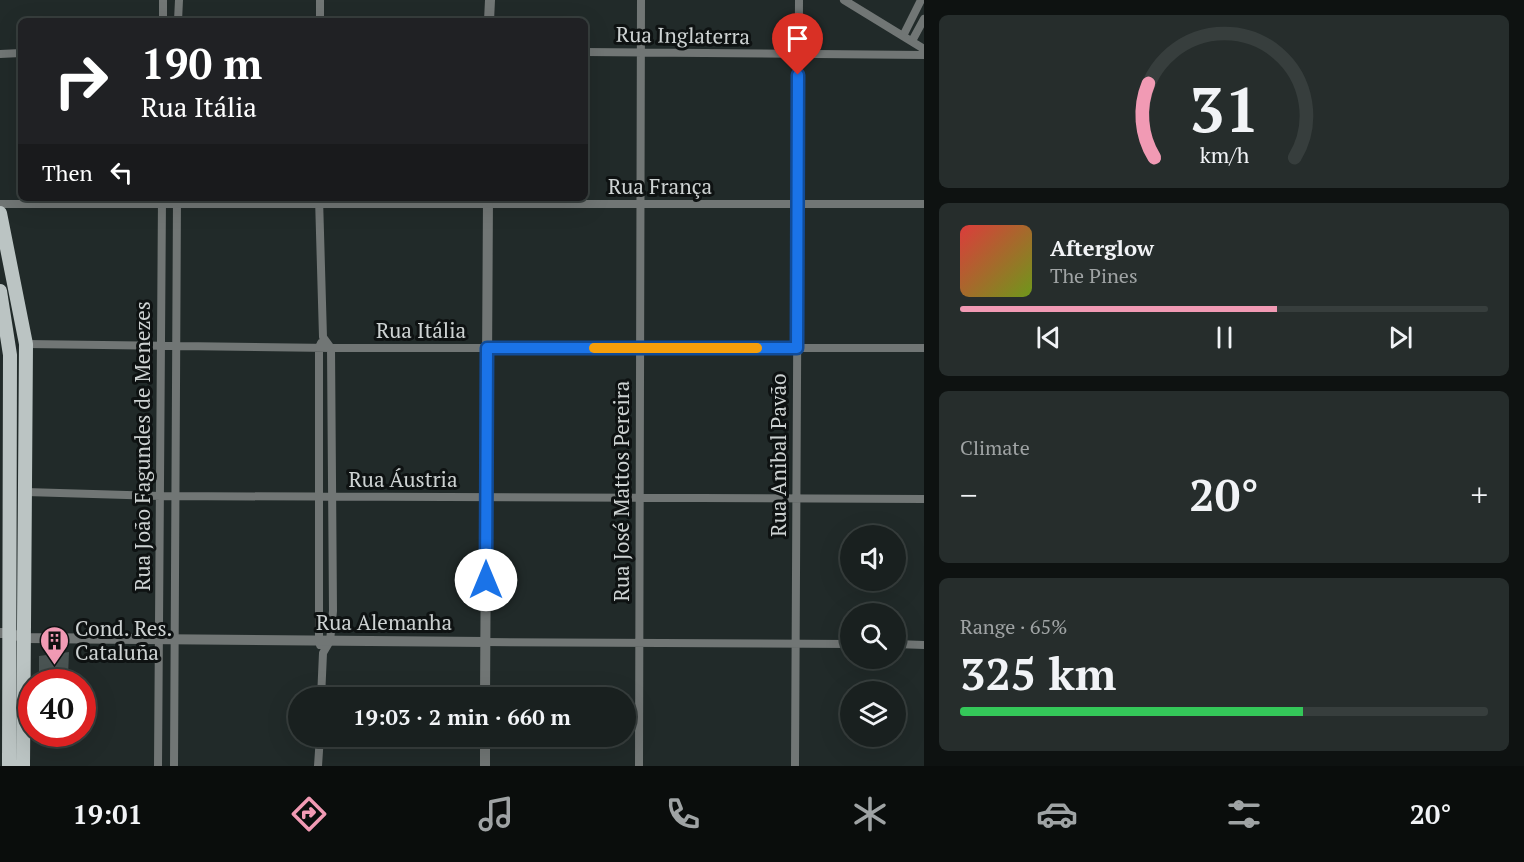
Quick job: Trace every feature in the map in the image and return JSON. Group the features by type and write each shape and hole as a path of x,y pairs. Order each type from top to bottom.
{"main road":[{"path":"0,213 26,344 23,766"},
{"path":"0,291 5,355 4,649 9,766"}],"street":[{"path":"163,0 163,18"},
{"path":"178,18 179,0"},
{"path":"320,0 320,18"},
{"path":"489,18 490,0"},
{"name":"Rua José Mattos Pereira","path":"639,766 641,0"},
{"name":"Rua Anibal Pavão","path":"795,766 799,0"},
{"path":"844,0 924,49"},
{"path":"903,36 921,0"},
{"path":"912,41 924,19"},
{"name":"Rua Inglaterra","path":"588,52 924,55"},
{"path":"0,54 18,53"},
{"name":"Rua França","path":"0,204 162,201 488,201 640,204 924,204"},
{"name":"Rua João Fagundes de Menezes","path":"158,766 162,201"},
{"name":"Rua João Fagundes de Menezes","path":"174,766 177,201"},
{"path":"319,201 323,338 319,348 318,496 324,641 321,687"},
{"path":"485,687 488,201"},
{"path":"323,338 331,348 333,496 333,611 324,641"},
{"name":"Rua Itália","path":"26,344 319,348 924,348"},
{"name":"Rua Áustria","path":"26,492 160,496 924,498"},
{"name":"Rua Alemanha","path":"4,633 25,639 840,644"},
{"path":"906,644 924,645"},
{"path":"318,766 319,747"},
{"path":"485,747 485,766"}],"building":[{"name":"Cond. Res. Cataluña","path":"69,652 68,669 39,669 39,656"}],"slow traffic":[{"path":"594,348 757,348"}],"place":[{"name":"Cond. Res. Cataluña","path":"54,666"}],"route":[{"path":"486,580 487,348 797,348 798,75"}]}
